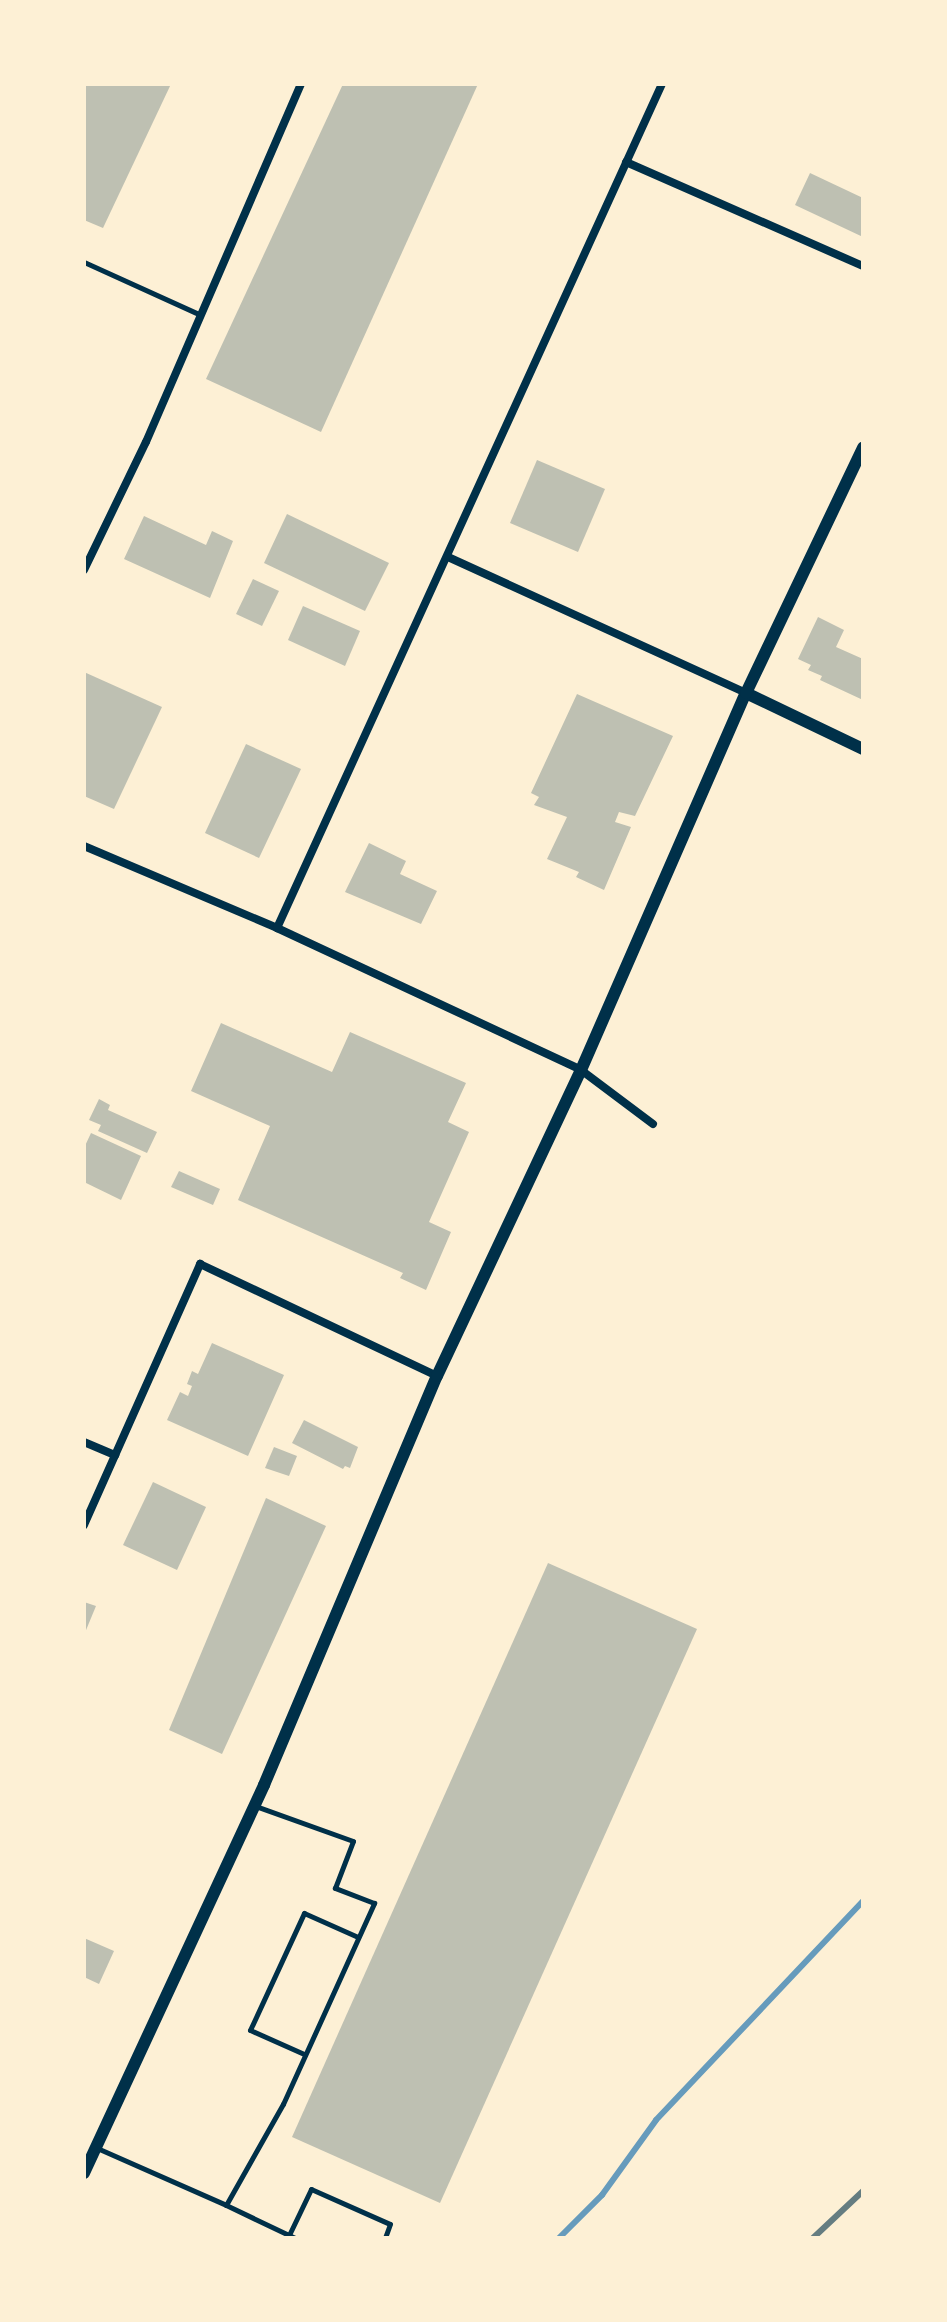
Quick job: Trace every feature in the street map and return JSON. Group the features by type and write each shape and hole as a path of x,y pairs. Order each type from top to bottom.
{"street":[{"path":"84,570 146,442 301,84"},
{"path":"277,928 662,84"},
{"path":"626,162 863,266"},
{"path":"84,2173 90,2145 254,1805 437,1376 581,1070 746,693 863,448"},
{"path":"448,557 863,749"},
{"path":"84,846 277,928 581,1070 653,1124"},
{"path":"84,1525 200,1264 437,1376"},
{"path":"84,1442 115,1455"}],"lane":[{"path":"84,262 201,315"},
{"path":"226,2205 283,2104 374,1903 335,1888 353,1841 254,1805"},
{"path":"304,2054 250,2030 304,1913 358,1937"},
{"path":"90,2145 292,2237 311,2189 390,2224 385,2238"}],"building":[{"path":"84,84 171,84 103,228 84,220"},
{"path":"343,84 478,84 321,432 206,379"},
{"path":"810,173 863,198 863,237 795,205"},
{"path":"537,460 605,489 578,552 510,523"},
{"path":"287,514 389,563 365,611 264,563"},
{"path":"144,516 206,545 212,531 233,541 210,598 124,559"},
{"path":"253,579 279,591 262,626 236,614"},
{"path":"303,606 360,631 345,666 288,640"},
{"path":"818,617 844,630 836,647 863,659 863,700 820,680 822,676 808,670 811,665 798,659"},
{"path":"84,672 162,707 114,809 84,796"},
{"path":"577,694 673,736 635,816 619,812 615,822 631,827 604,890 576,877 579,872 547,859 567,817 534,805 539,797 531,793"},
{"path":"246,744 301,769 259,858 205,833"},
{"path":"369,843 406,861 400,874 437,891 421,924 345,892"},
{"path":"221,1023 332,1072 350,1032 466,1083 448,1122 469,1132 429,1222 451,1232 426,1290 400,1278 403,1273 238,1200 270,1126 191,1091"},
{"path":"99,1099 110,1105 108,1110 157,1132 147,1153 98,1131 101,1125 89,1120"},
{"path":"91,1133 141,1156 121,1200 84,1182 84,1148"},
{"path":"179,1171 220,1189 213,1205 171,1187"},
{"path":"212,1343 284,1375 248,1456 167,1420 180,1392 188,1396 192,1386 187,1384 192,1371 198,1374"},
{"path":"304,1420 358,1447 350,1468 345,1466 343,1469 292,1443"},
{"path":"274,1447 297,1456 289,1476 265,1468"},
{"path":"153,1482 206,1507 177,1570 123,1545"},
{"path":"266,1498 326,1526 222,1754 169,1730"},
{"path":"548,1563 697,1629 440,2203 292,2137"},
{"path":"84,1602 96,1606 84,1635"},
{"path":"84,1938 114,1951 99,1984 84,1977"}],"waterway":[{"path":"559,2238 602,2195 656,2120 863,1901"}],"railway":[{"path":"813,2238 863,2191"}]}
